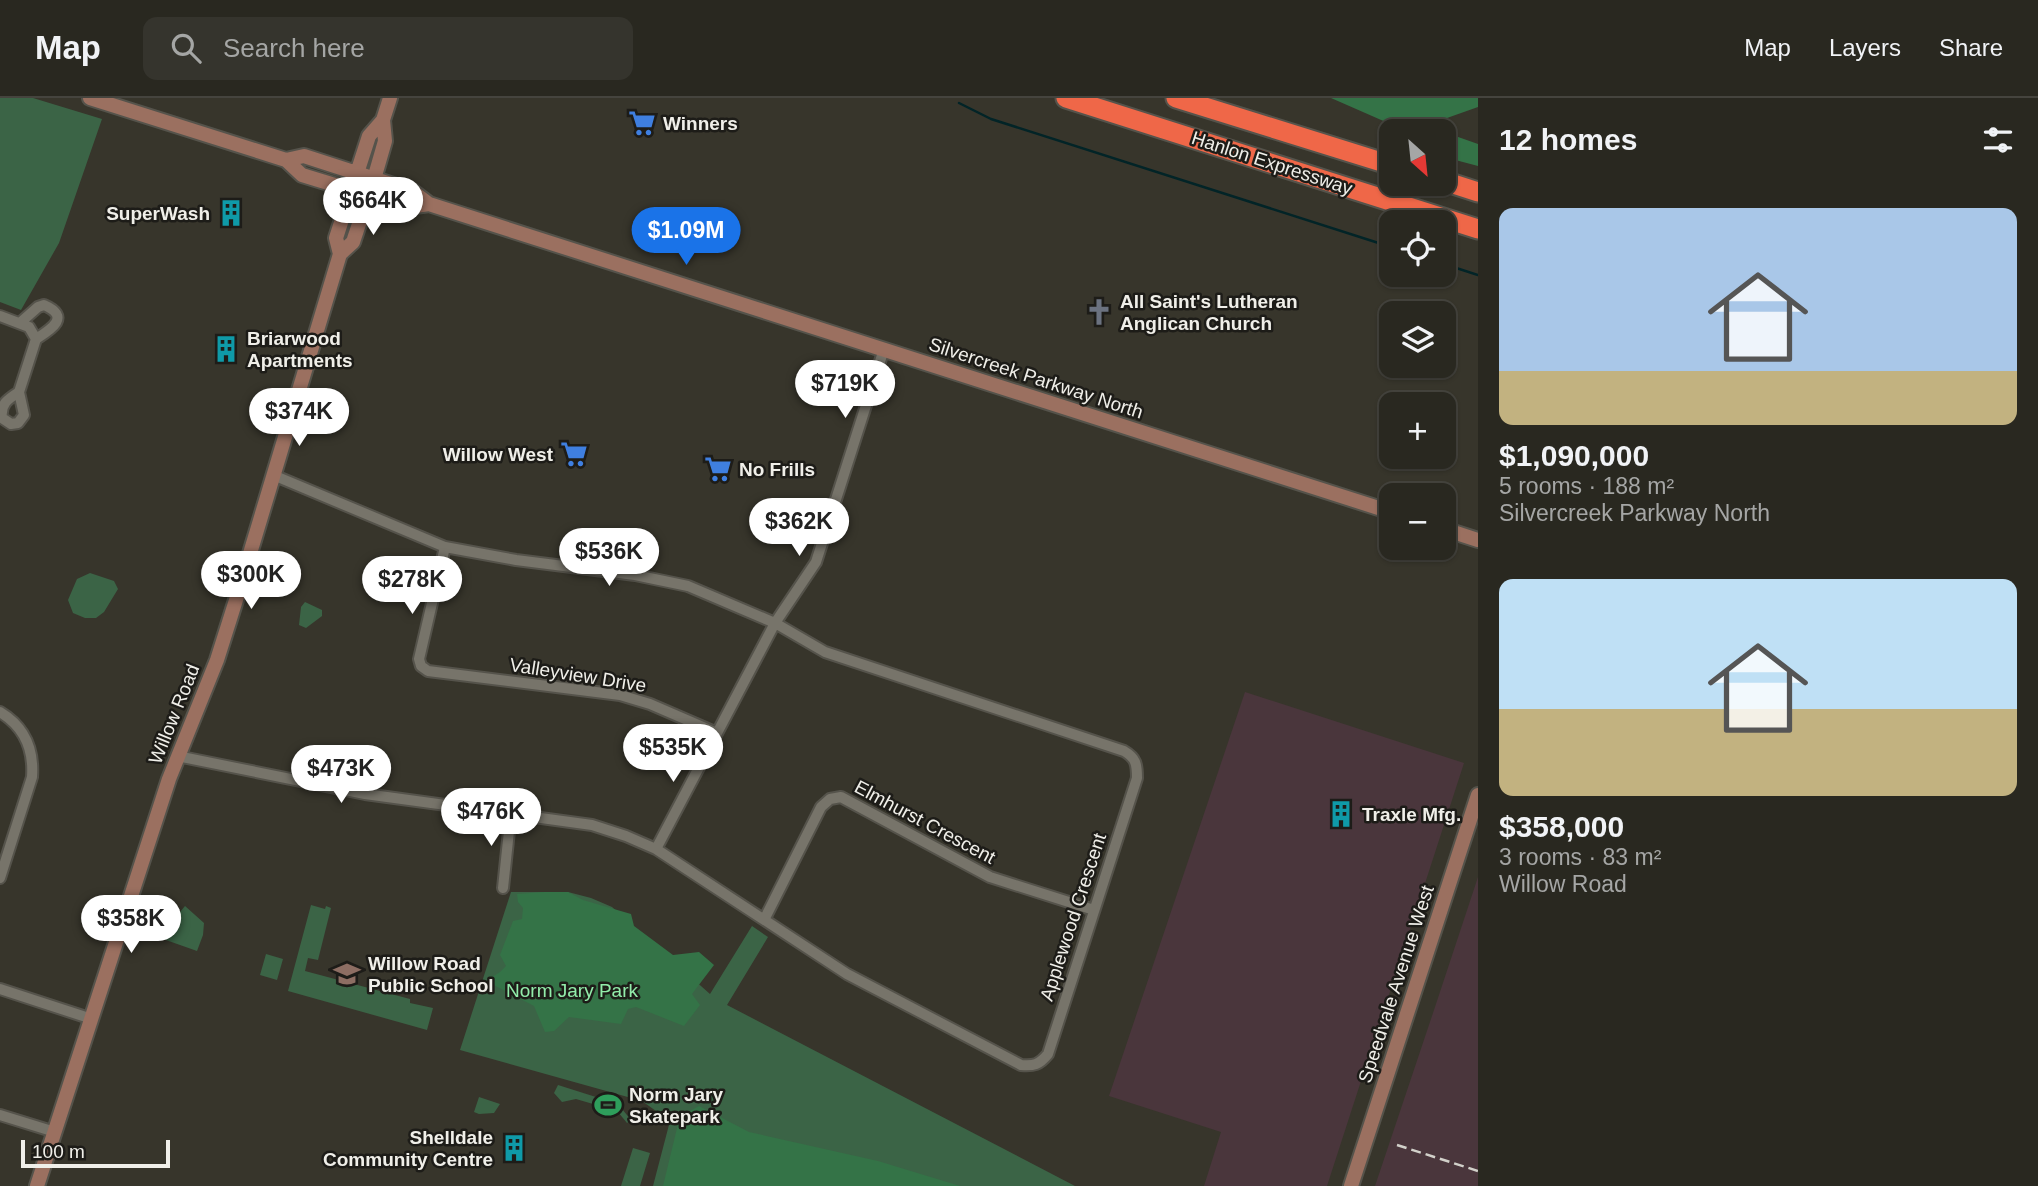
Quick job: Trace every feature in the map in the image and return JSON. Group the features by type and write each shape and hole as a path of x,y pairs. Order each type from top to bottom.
{"highway":[{"name":"Hanlon Expressway","path":"1066,98 1478,229"},
{"name":"Hanlon Expressway","path":"1176,98 1379,161"},
{"path":"1456,185 1478,192"}],"main road":[{"name":"Silvercreek Parkway North","path":"90,98 286,160 302,175 408,207 429,204"},
{"name":"Willow Road","path":"37,1186 177,756 217,660 340,254 353,242 374,179 385,141 383,120 390,98"},
{"name":"Willow Road","path":"340,254 336,238 351,190 369,136 383,120"},
{"name":"Silvercreek Parkway North","path":"286,160 304,156 412,191 429,204 1379,508"},
{"path":"1456,533 1478,540"},
{"name":"Speedvale Avenue West","path":"1350,1186 1478,795"}],"street":[{"path":"19,392 36,339 52,329 57,317 55,312 44,305 22,322"},
{"path":"0,316 22,322 29,327 36,339"},
{"path":"656,849 775,623 816,562 884,349"},
{"name":"Applewood Crescent","path":"177,756 365,794 592,825 626,836 656,849 847,974 1021,1065 1041,1063 1048,1054 1137,778 1137,765 1133,756 825,652 775,623 688,586 635,575 516,560 445,547 273,475"},
{"name":"Valleyview Drive","path":"445,547 419,659 421,666 428,671 620,695 650,704 717,733"},
{"path":"0,712 21,729 28,741 33,763 32,777 2,864 0,878"},
{"name":"Elmhurst Crescent","path":"765,919 821,807 830,799 841,797 990,877 1094,910"},
{"path":"503,888 511,812"},
{"path":"0,989 92,1019"},
{"path":"0,1115 55,1132"}],"shaded area":[{"path":"1245,692 1464,763 1327,1186 1204,1186 1221,1132 1109,1096"},
{"path":"1478,877 1478,1186 1375,1186 1435,1007"}],"green space":[{"path":"0,98 33,98 102,119 59,243 21,310 0,302"},
{"path":"1331,98 1478,98 1478,107 1447,119 1379,119"},
{"path":"1456,136 1478,144 1478,166 1456,160"},
{"path":"90,573 114,581 118,589 104,612 96,618 85,618 73,613 68,600 77,579"},
{"path":"305,602 322,610 322,616 306,628 299,625 301,607"},
{"name":"Norm Jary Park","path":"511,892 568,892 612,907 710,994 752,926 768,937 727,1005 1075,1186 653,1186 670,1121 642,1101 460,1050"},
{"path":"568,892 583,900 631,914 634,926 673,955 699,952 714,965 692,994 700,1005 684,1026 636,1007 628,1009 621,1024 569,1017 554,1031 545,1032 534,1006 486,981 506,966 500,955 513,921 522,919 523,908 518,902 517,894"},
{"path":"311,905 331,908 318,960 308,958 305,971 410,999 410,1003 433,1008 427,1030 288,991"},
{"path":"185,906 204,923 197,951 163,939 164,931"},
{"path":"266,954 283,959 277,980 260,975"},
{"name":"Norm Jary Skatepark","path":"558,1085 618,1104 631,1120 627,1123 618,1112 576,1099 562,1102 554,1093"},
{"path":"479,1097 500,1104 494,1113 479,1114 474,1112"},
{"path":"699,1106 749,1132 878,1161 960,1186 663,1186 678,1124 683,1115"},
{"path":"633,1148 650,1153 640,1186 621,1186"}],"waterway":[{"path":"959,103 991,119 1379,243"},
{"path":"1456,268 1478,275"}],"railway":[{"path":"1397,1145 1478,1171"}],"place":[{"name":"Winners","path":"642,123"},
{"name":"SuperWash","path":"231,213"},
{"name":"All Saint's Lutheran Anglican Church","path":"1099,312"},
{"name":"Briarwood Apartments","path":"226,349"},
{"name":"Willow West","path":"574,454"},
{"name":"No Frills","path":"718,469"},
{"name":"Traxle Mfg.","path":"1341,814"},
{"name":"Willow Road Public School","path":"347,974"},
{"name":"Norm Jary Skatepark","path":"608,1105"},
{"name":"Shelldale Community Centre","path":"514,1148"}]}
